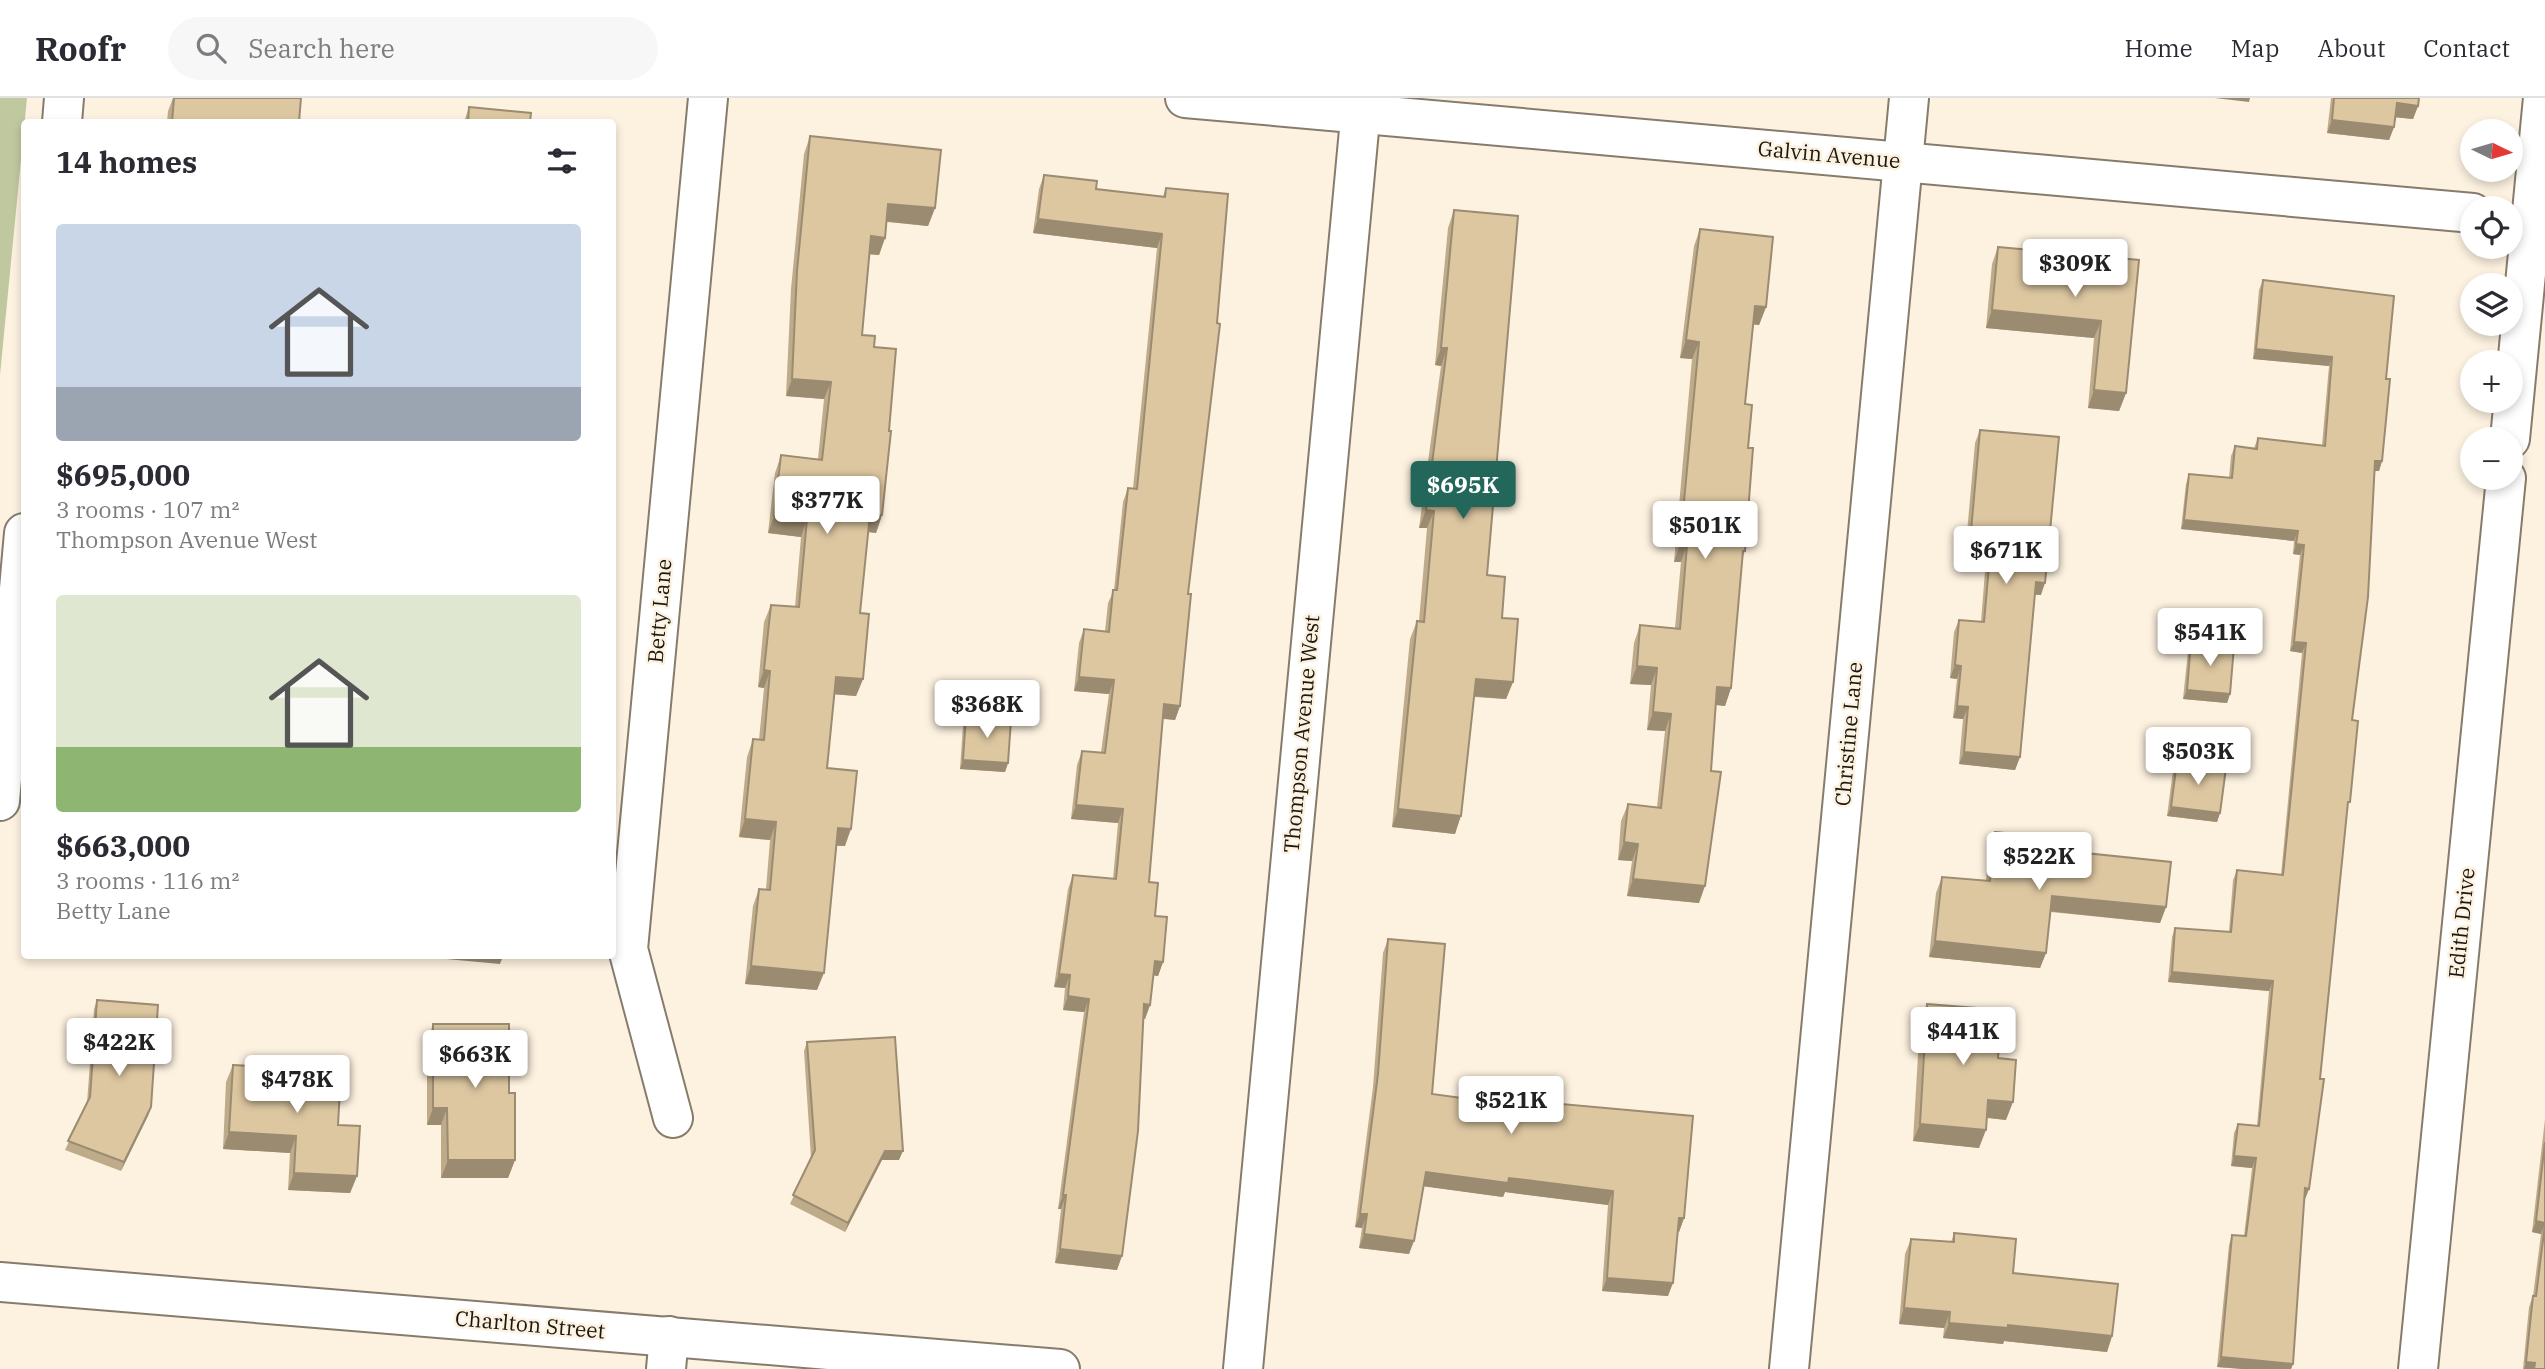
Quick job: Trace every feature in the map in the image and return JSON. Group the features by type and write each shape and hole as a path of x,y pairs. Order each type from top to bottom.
{"street":[{"path":"62,119 64,98"},
{"name":"Betty Lane","path":"673,1118 628,949 708,98"},
{"name":"Galvin Avenue","path":"1185,98 1362,106 1903,162 2460,212"},
{"name":"Christine Lane","path":"1789,1369 1909,98"},
{"path":"2511,427 2529,218 2543,98"},
{"name":"Thompson Avenue West","path":"1242,1369 1362,106"},
{"name":"Edith Drive","path":"2418,1369 2505,490"},
{"path":"0,801 21,566"},
{"name":"Charlton Street","path":"0,1282 668,1352 1060,1369"}],"green space":[{"path":"0,98 27,98 25,119 21,119 21,160 0,375"}],"building":[{"path":"174,98 301,98 299,119 172,119"},
{"path":"2334,98 2419,98 2418,106 2397,103 2394,127 2332,120"},
{"path":"469,107 531,113 530,119 468,119"},
{"path":"810,136 941,150 935,208 888,204 885,238 871,236 862,335 875,336 874,347 896,349 891,431 882,515 870,514 860,613 869,614 863,679 836,677 827,768 857,771 851,829 838,828 824,973 751,966 759,889 770,890 776,822 745,819 753,739 764,740 770,671 764,670 771,605 799,607 807,519 774,516 781,455 822,460 831,382 792,379 797,271"},
{"path":"1044,175 1097,181 1096,189 1165,197 1166,188 1228,194 1217,323 1220,324 1188,594 1191,594 1180,706 1164,704 1149,882 1158,883 1155,916 1167,917 1163,962 1155,961 1150,1005 1144,1004 1138,1131 1122,1256 1060,1249 1066,1195 1063,1195 1089,999 1068,996 1070,975 1059,974 1073,875 1116,879 1123,809 1076,805 1082,751 1105,753 1114,680 1079,677 1084,629 1109,632 1113,590 1117,590 1128,488 1137,489 1162,234 1038,219"},
{"path":"1454,210 1518,216 1487,575 1505,577 1502,618 1518,619 1513,682 1476,679 1461,816 1398,809 1417,621 1424,622 1434,511 1426,510 1447,348 1441,348"},
{"path":"1700,229 1773,237 1766,307 1755,306 1745,404 1752,405 1748,448 1753,448 1745,551 1731,688 1717,687 1711,771 1721,772 1705,886 1633,879 1638,844 1624,842 1628,804 1661,808 1671,714 1653,712 1657,668 1637,666 1640,625 1680,629 1687,545 1680,544 1699,342 1686,340"},
{"path":"1998,247 2139,260 2126,393 2094,390 2101,321 1992,310"},
{"path":"2263,280 2394,296 2382,461 2375,461 2368,597 2352,720 2358,721 2320,1079 2324,1079 2309,1189 2305,1188 2293,1364 2221,1357 2232,1235 2246,1236 2256,1158 2234,1156 2238,1124 2259,1126 2273,981 2172,972 2175,928 2231,932 2237,870 2283,875 2306,643 2294,642 2304,545 2296,544 2298,531 2184,520 2189,474 2232,478 2235,446 2257,449 2258,438 2325,446 2332,357 2256,349"},
{"path":"1980,430 2059,437 2045,583 2036,582 2020,757 1964,752 1968,707 1957,706 1961,666 1955,665 1959,620 1984,622 1992,533 1971,531"},
{"path":"2191,642 2234,646 2230,694 2187,690"},
{"path":"966,716 1011,720 1008,763 963,760"},
{"path":"2177,761 2226,768 2220,813 2171,807"},
{"path":"1995,832 2058,838 2057,850 2171,862 2166,907 2052,896 2046,953 1935,941 1942,877 1990,881"},
{"path":"1388,939 1445,944 1432,1094 1551,1110 1551,1103 1693,1116 1684,1218 1679,1218 1673,1283 1607,1278 1613,1191 1509,1178 1508,1183 1426,1172 1414,1241 1364,1234 1367,1214 1360,1214 1378,1074"},
{"path":"97,1000 158,1005 151,1107 124,1162 68,1141 90,1097"},
{"path":"1927,1004 2002,1010 1998,1058 2016,1060 2013,1102 1988,1100 1986,1130 1920,1124"},
{"path":"433,1024 509,1024 509,1093 515,1093 515,1160 448,1160 447,1108 433,1108"},
{"path":"895,1037 903,1151 885,1151 848,1223 793,1195 815,1150 807,1042"},
{"path":"233,1065 341,1071 338,1125 360,1126 357,1176 294,1173 296,1136 229,1132"},
{"path":"2545,1142 2545,1223 2536,1221"},
{"path":"2545,1224 2545,1369 2534,1369 2535,1363 2526,1362"},
{"path":"1954,1233 2016,1239 2013,1273 2118,1284 2112,1336 2008,1325 2008,1328 1949,1323 1950,1312 1904,1308 1911,1239 1954,1242"}]}
